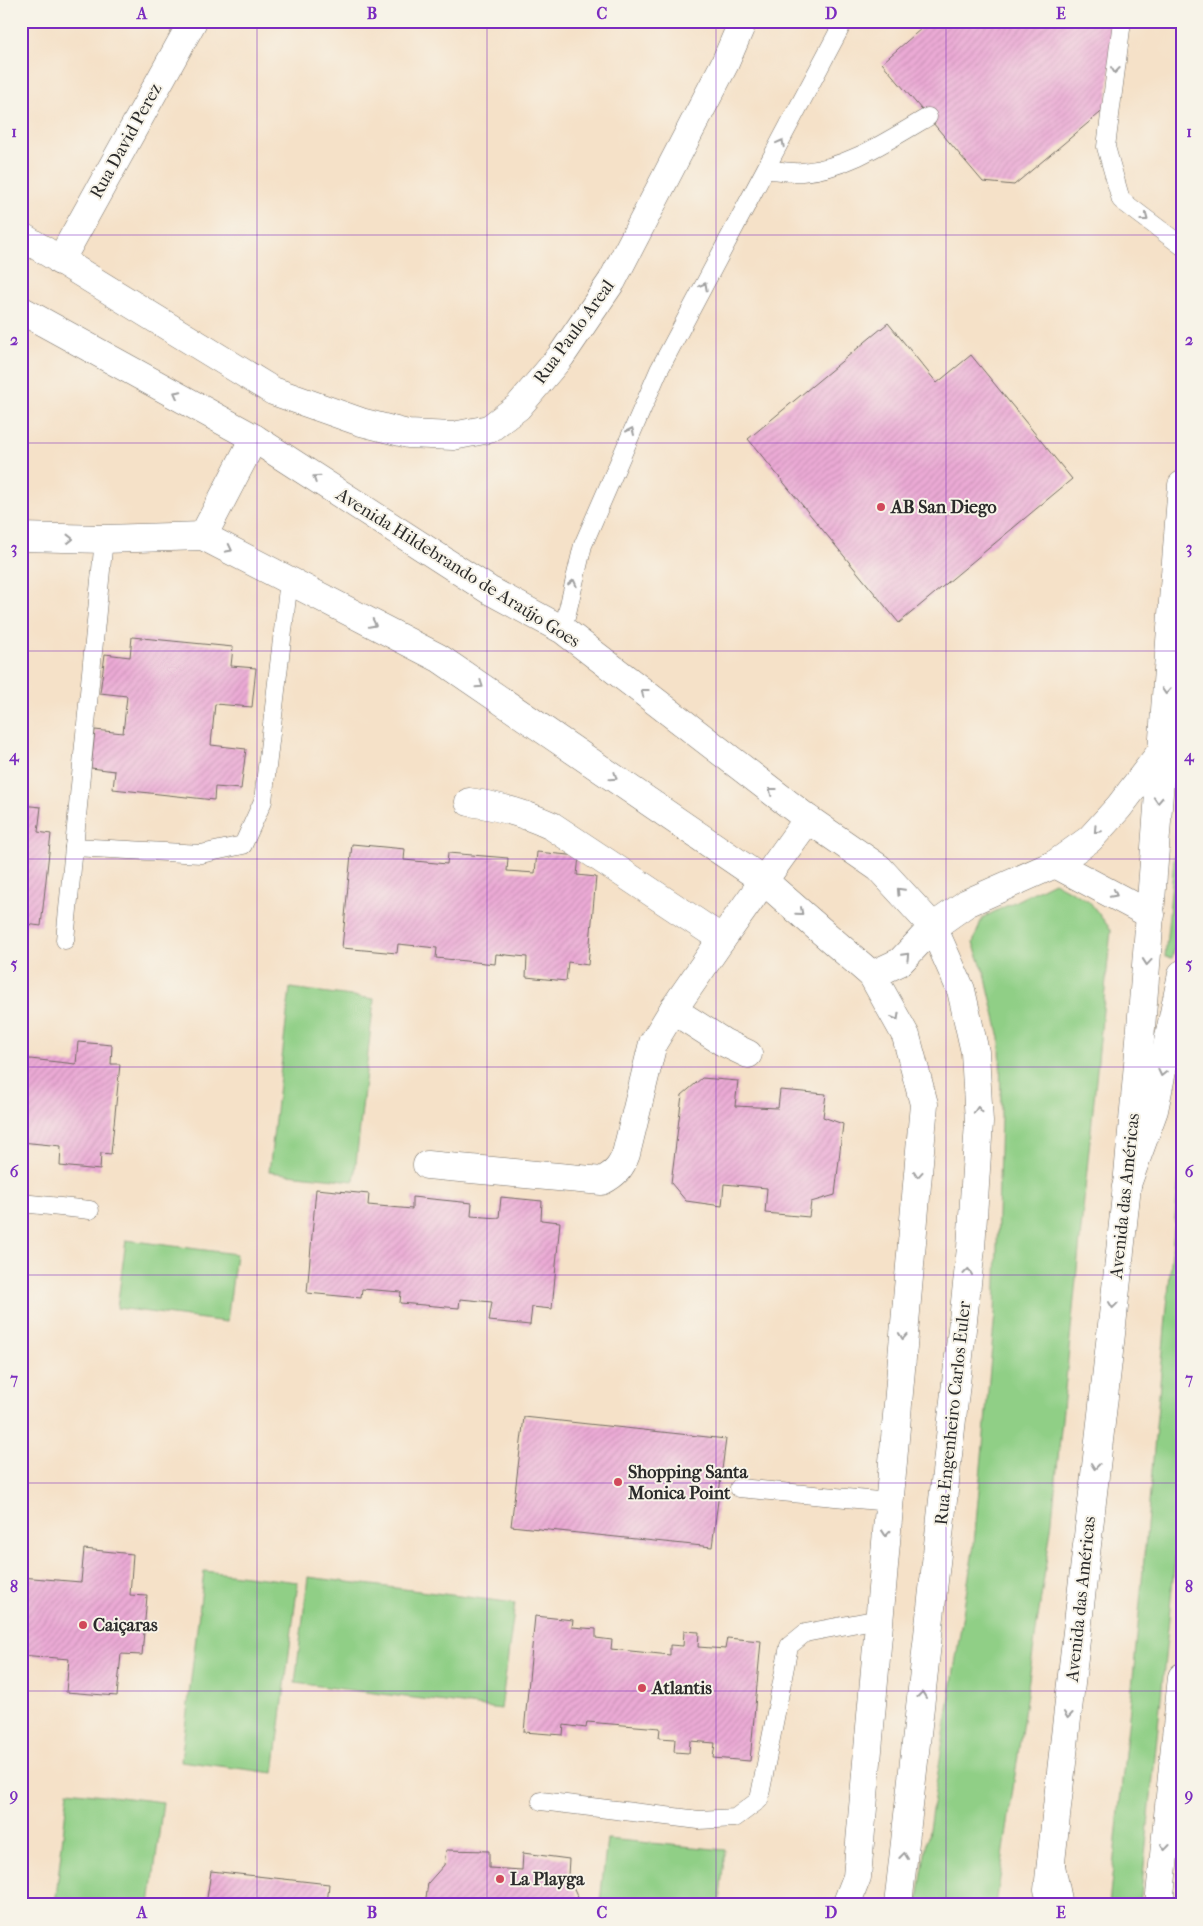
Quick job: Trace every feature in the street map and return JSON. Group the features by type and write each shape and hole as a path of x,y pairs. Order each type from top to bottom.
{"main road":[{"name":"Rua David Perez","path":"60,261 193,21"},
{"name":"Rua Paulo Areal","path":"60,261 273,391 361,422 408,434 453,436 489,429 518,407 561,356 612,281 725,63 743,21"},
{"path":"21,236 60,261"},
{"name":"Avenida Hildebrando de Araújo Goes","path":"21,310 254,438 489,590 563,630 808,819 879,868 933,927"},
{"path":"203,536 254,438"},
{"name":"Avenida das Américas","path":"1047,1905 1126,1187 1151,915 1161,752 1182,485"},
{"path":"21,537 104,539 203,536 289,580 439,658 763,880 872,975 906,1036 924,1104 857,1877 846,1905"},
{"path":"872,975 900,962 933,927 967,903 1055,864 1090,839 1119,807 1161,752"},
{"path":"468,802 494,805 523,813 552,826 722,939"},
{"path":"428,1165 602,1181 613,1175 622,1166 626,1154 653,1043 673,1010 722,939 808,819"},
{"path":"1055,864 1151,915"},
{"name":"Rua Engenheiro Carlos Euler","path":"898,1905 971,1248 978,1122 975,1052 961,990 933,927"},
{"path":"1126,1187 1154,1110 1182,974"},
{"path":"673,1010 722,1042 748,1054"},
{"path":"1159,1905 1182,1677"},
{"path":"1051,1866 1059,1905"}],"lane":[{"path":"563,630 583,546 654,379 767,170 844,21"},
{"path":"1122,21 1106,147 1122,200 1182,246"},
{"path":"767,170 802,172 838,163 877,147 928,117"},
{"path":"65,940 104,539"},
{"path":"74,847 201,854 243,845 263,801 289,580"},
{"path":"21,1203 90,1210"},
{"path":"739,1488 889,1502"},
{"path":"541,1800 668,1818 698,1820 735,1818 759,1800 790,1646 805,1633 879,1619"}],"green space":[{"path":"1182,775 1182,916 1172,958 1165,957"},
{"path":"1054,882 1089,901 1111,930 1051,1529 996,1905 917,1905 974,1544 995,1313 1001,1116 1000,1038 985,974 973,943 982,918"},
{"path":"290,988 374,999 354,1181 269,1172"},
{"path":"1182,1142 1182,1491 1140,1905 1109,1905 1134,1668"},
{"path":"126,1240 236,1254 227,1322 117,1308"},
{"path":"204,1571 298,1582 274,1773 181,1761"},
{"path":"308,1577 515,1603 501,1709 295,1683"},
{"path":"68,1791 163,1802 150,1905 55,1905"},
{"path":"607,1839 725,1850 719,1905 629,1905 600,1902"}],"building":[{"path":"930,21 1115,21 1106,108 1014,185 983,182 882,63"},
{"path":"888,323 937,383 971,355 1072,479 899,623 748,439"},
{"path":"132,637 233,647 231,666 256,668 252,707 215,704 211,745 246,749 241,789 215,787 214,800 113,789 115,771 91,768 95,730 123,733 127,696 100,693 105,654 130,657"},
{"path":"21,805 41,807 38,832 51,834 41,926 26,924 23,957"},
{"path":"352,844 405,849 404,860 447,864 448,853 508,858 507,871 535,873 537,852 579,856 577,875 596,877 588,965 568,962 566,981 526,977 527,957 496,954 495,964 436,958 437,948 398,944 397,953 342,948"},
{"path":"78,1042 112,1045 111,1064 120,1064 111,1154 101,1153 100,1170 60,1166 61,1146 21,1142 21,1058 76,1064"},
{"path":"702,1078 738,1081 735,1106 778,1108 780,1090 826,1094 823,1117 843,1124 835,1195 811,1202 809,1217 765,1213 767,1188 724,1184 722,1206 686,1201 671,1183 682,1095"},
{"path":"316,1189 369,1194 368,1205 412,1209 412,1197 472,1203 471,1216 499,1218 501,1197 542,1201 541,1220 560,1222 552,1309 532,1307 530,1325 489,1321 492,1302 460,1299 459,1308 400,1303 401,1292 362,1289 361,1298 307,1293"},
{"name":"Shopping Santa Monica Point","path":"524,1417 726,1439 712,1547 511,1526"},
{"name":"Caiçaras","path":"84,1549 133,1554 130,1595 147,1596 142,1655 121,1654 117,1696 66,1692 69,1659 21,1655 21,1577 81,1582"},
{"name":"Atlantis","path":"535,1616 573,1620 572,1627 596,1629 596,1638 612,1640 611,1649 670,1655 670,1645 683,1646 684,1631 699,1632 698,1647 725,1649 727,1638 761,1641 750,1761 713,1758 715,1743 690,1741 689,1753 674,1752 675,1739 659,1738 660,1728 587,1722 586,1728 564,1725 563,1735 524,1732"},
{"name":"La Playga","path":"446,1850 489,1851 489,1868 522,1870 523,1853 569,1859 568,1875 579,1900 578,1905 425,1905 428,1883 444,1865"},
{"path":"211,1871 329,1884 327,1905 206,1905"}],"place":[{"name":"AB San Diego","path":"881,507"},
{"name":"Shopping Santa Monica Point","path":"618,1482"},
{"name":"Caiçaras","path":"83,1625"},
{"name":"Atlantis","path":"642,1688"},
{"name":"La Playga","path":"500,1879"}]}
